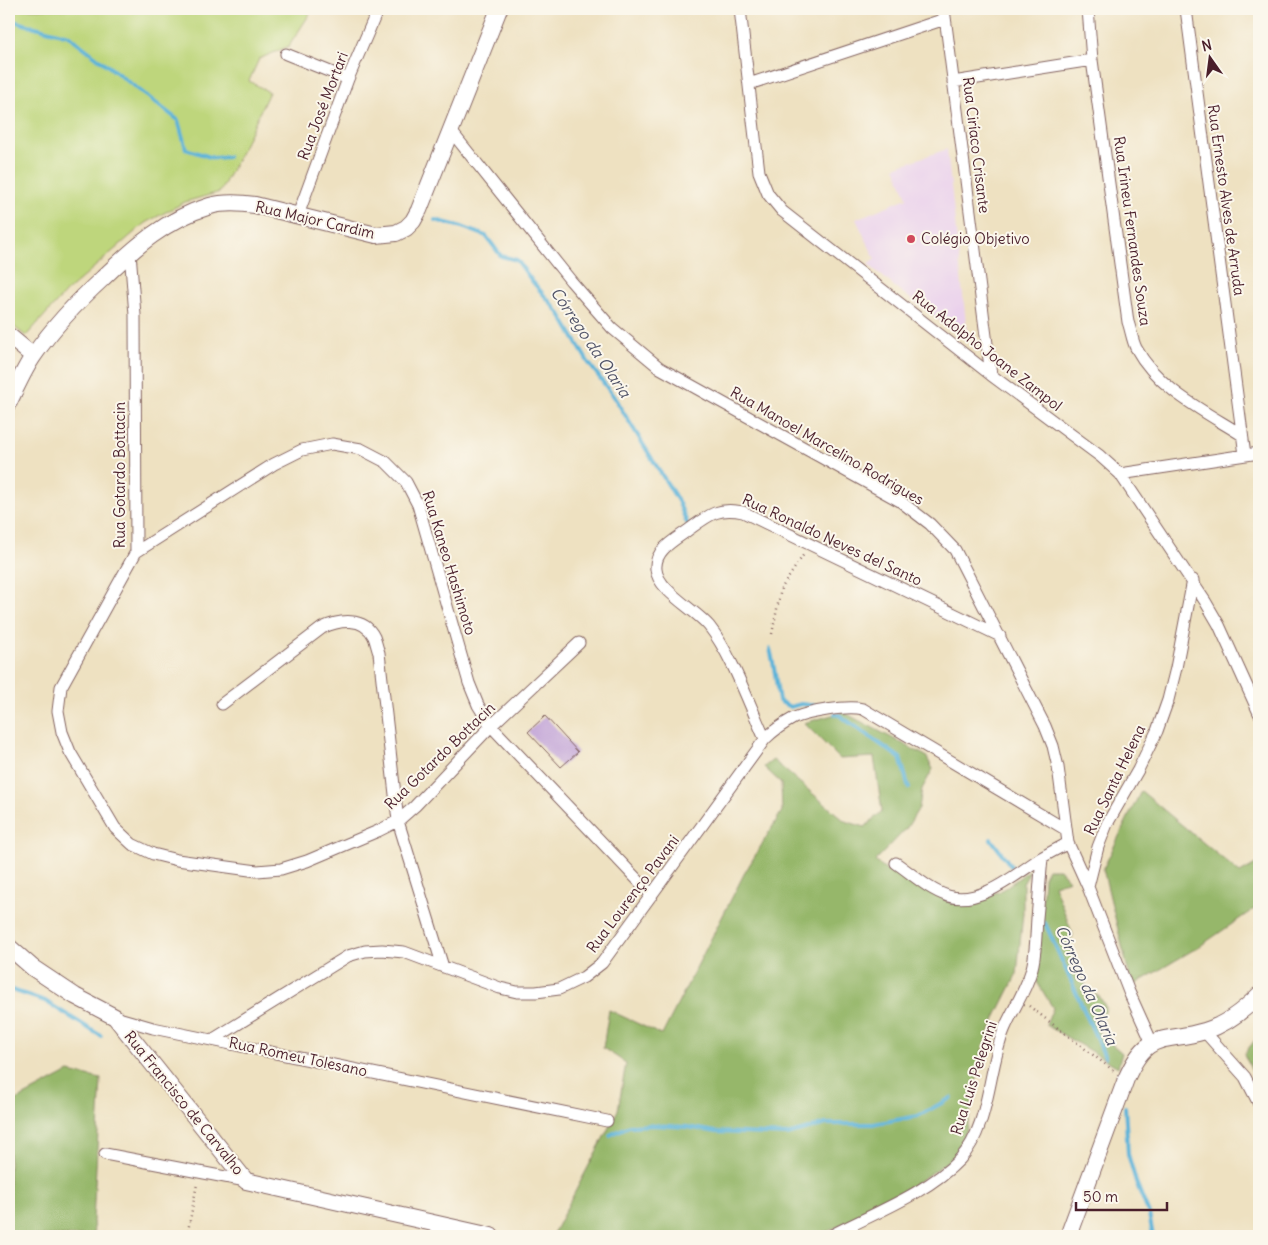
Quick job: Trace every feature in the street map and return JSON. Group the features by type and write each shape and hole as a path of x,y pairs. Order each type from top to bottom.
{"street":[{"name":"Rua José Mortari","path":"298,215 348,79 378,9"},
{"name":"Rua Major Cardim","path":"9,402 34,356 78,302 130,252 170,223 189,214 212,206 236,203 255,204 376,235 396,233 413,221 499,9"},
{"name":"Rua Adolpho Joane Zampol","path":"740,9 759,172 772,200 782,211 991,375 1100,456 1120,474 1193,580 1219,625 1259,713"},
{"name":"Rua Irineu Fernandes Souza","path":"1088,9 1092,60 1128,322 1135,346 1149,368 1176,393 1242,435"},
{"name":"Rua Ernesto Alves de Arruda","path":"1186,9 1245,455"},
{"path":"748,84 944,14"},
{"name":"Rua Ciríaco Crisante","path":"944,14 991,375"},
{"path":"286,54 348,79"},
{"path":"953,82 1092,60"},
{"name":"Rua Manoel Marcelino Rodrigues","path":"451,131 571,281 612,328 660,368 900,501 930,524 956,550 1045,726 1053,746 1058,767 1068,844 1088,886"},
{"name":"Rua Gotardo Bottacin","path":"130,252 135,315 136,552 61,686 58,711 62,732 70,752 115,828 132,844 153,854 177,860 257,871 281,869 307,861 378,831 398,821 491,726 579,643"},
{"path":"9,336 34,356"},
{"name":"Rua Kaneo Hashimoto","path":"136,552 274,464 302,450 332,444 361,449 386,462 406,482 418,505 478,705 491,726 652,895"},
{"path":"1120,474 1259,453"},
{"name":"Rua Ronaldo Neves del Santo","path":"765,739 725,650 708,626 661,583 656,571 656,560 661,551 709,514 730,510 743,512 1000,636"},
{"name":"Rua Santa Helena","path":"1088,886 1098,848 1107,824 1138,770 1157,731 1168,700 1193,580"},
{"path":"222,704 322,628 334,622 350,621 365,626 374,636 379,653 398,821 443,967"},
{"name":"Rua Lourenço Pavani","path":"212,1040 348,956 365,950 404,952 500,988 517,992 559,989 584,977 602,963 765,739 778,727 795,718 843,707 853,706 863,709 1065,828"},
{"path":"896,863 936,890 949,896 963,897 977,895 997,888 1042,858 1068,844"},
{"name":"Rua Luis Pelegrini","path":"830,1236 921,1189 944,1174 962,1157 975,1136 1004,1028 1028,982 1033,964 1042,858"},
{"path":"1088,886 1129,992 1152,1043"},
{"name":"Rua Romeu Tolesano","path":"9,947 33,968 75,996 115,1017 153,1028 607,1121"},
{"path":"1068,1236 1126,1079 1142,1050 1152,1043 1167,1038 1219,1026 1232,1018 1259,995"},
{"name":"Rua Francisco de Carvalho","path":"115,1017 246,1181 491,1236"},
{"path":"1204,1031 1245,1077 1259,1104"},
{"path":"105,1154 246,1181"}],"path":[{"path":"772,634 781,589 811,545"},
{"path":"1019,999 1126,1079"},
{"path":"188,1236 199,1172"}],"shaded area":[{"name":"Colégio Objetivo","path":"947,149 967,332 961,337 868,264 875,259 856,219 907,198 895,167"}],"green space":[{"path":"9,9 313,9 289,46 259,59 249,81 269,92 220,192 185,202 145,223 66,292 26,336 9,323"},
{"path":"843,712 926,756 933,769 922,789 919,808 906,829 875,861 888,872 901,871 950,902 999,892 1030,870 1023,884 1023,913 1017,974 983,1047 967,1128 953,1158 888,1202 818,1236 561,1236 553,1234 618,1110 626,1063 603,1048 609,1010 662,1035 744,874 782,811 781,783 764,767 773,760 845,821 865,827 882,811 874,757 840,759 804,723"},
{"path":"1141,791 1240,873 1259,862 1259,914 1254,909 1200,946 1132,986 1103,869"},
{"path":"1048,869 1059,869 1069,880 1054,885 1073,935 1070,943 1088,991 1100,997 1106,1008 1098,1032 1122,1053 1118,1067 1046,1025 1053,1008 1037,982 1044,877"},
{"path":"1259,1035 1259,1085 1244,1054"},
{"path":"69,1072 101,1079 93,1220 94,1236 9,1236 9,1104"}],"building":[{"path":"545,716 578,752 561,767 528,732"}],"waterway":[{"name":"Córrego da Olaria","path":"9,20 69,36 178,120 186,149 213,158 228,157"},
{"name":"Córrego da Olaria","path":"435,220 486,236 501,256 517,260 560,314 588,362 614,397 678,501 687,523"},
{"name":"Córrego da Olaria","path":"770,649 779,701 790,707 801,704 818,706"},
{"name":"Córrego da Olaria","path":"835,714 900,758 909,788"},
{"name":"Córrego da Olaria","path":"991,839 1011,866"},
{"name":"Córrego da Olaria","path":"1045,923 1105,1057"},
{"path":"9,989 45,1001 101,1036"},
{"path":"610,1135 629,1126 654,1125 687,1127 716,1132 787,1135 826,1124 873,1124 918,1116 951,1098"},
{"name":"Córrego da Olaria","path":"1125,1107 1128,1154 1136,1182 1149,1214 1153,1236"}],"place":[{"name":"Colégio Objetivo","path":"911,239"}]}
